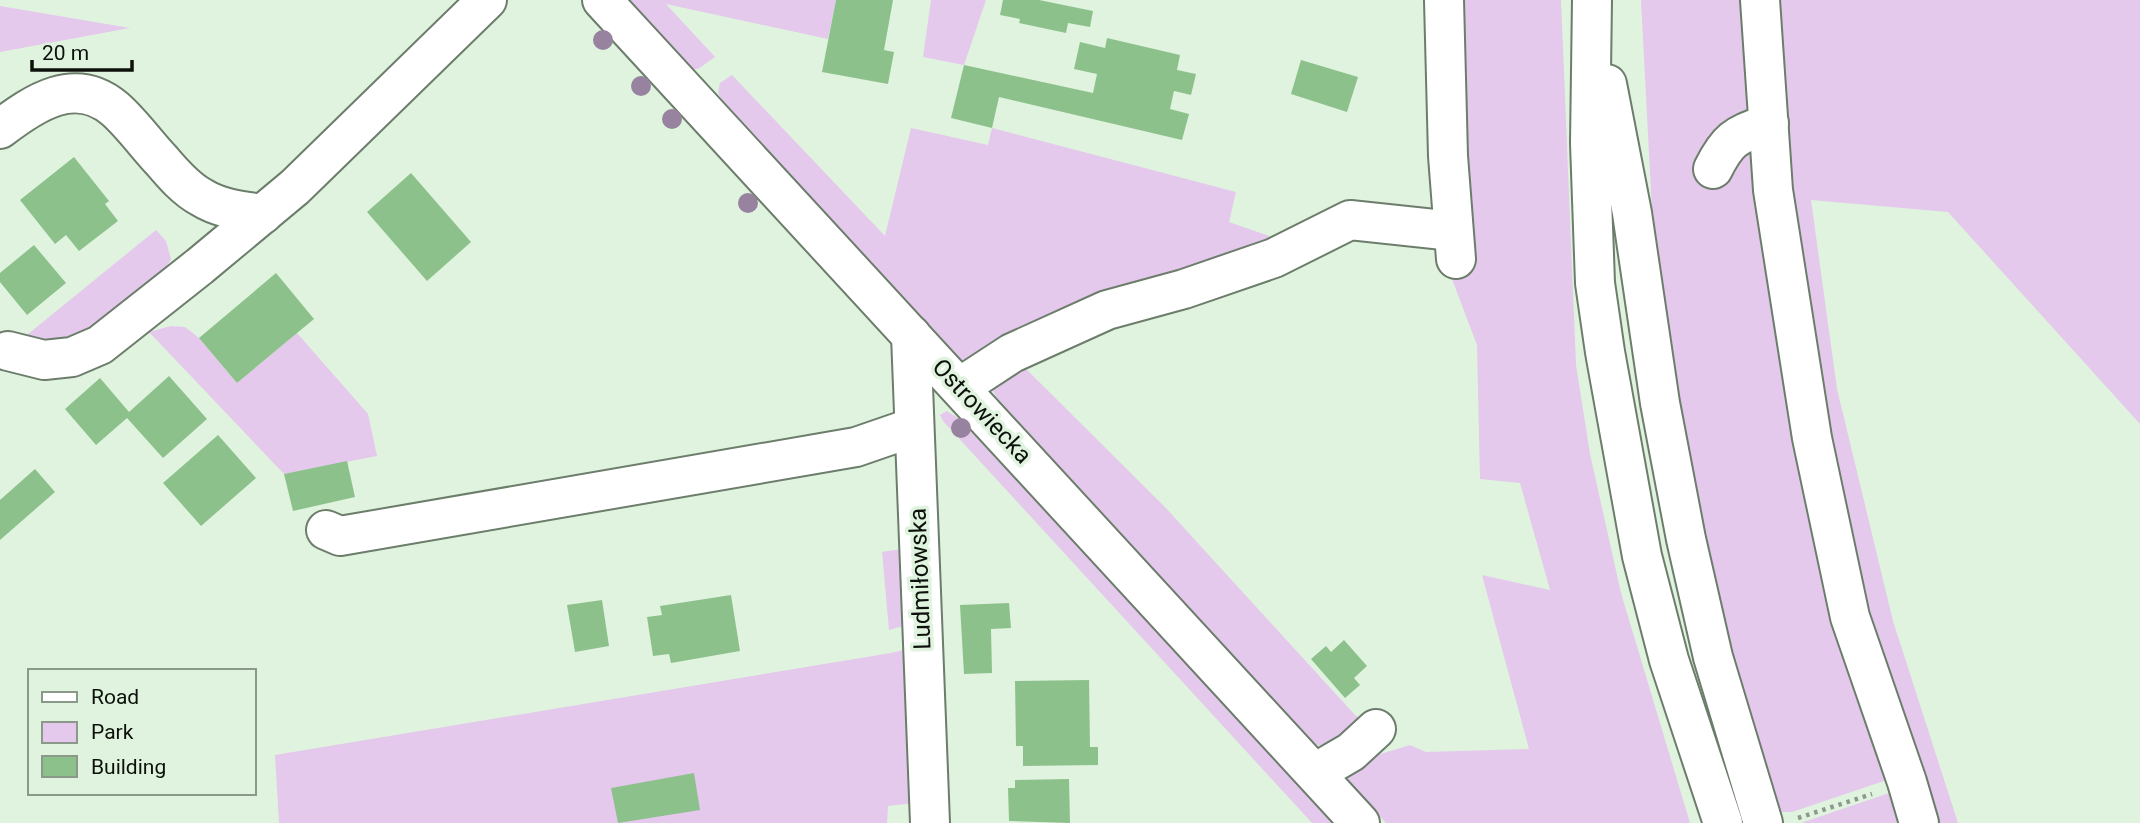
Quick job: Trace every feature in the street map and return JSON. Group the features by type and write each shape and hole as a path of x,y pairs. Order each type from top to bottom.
{"street":[{"path":"8,351 44,360 72,357 100,345 295,187 487,0"},
{"name":"Ostrowiecka","path":"603,0 1360,823"},
{"path":"960,387 1012,353 1107,310 1184,289 1274,258 1350,220 1455,245 1448,156 1444,0"},
{"path":"1760,0 1773,190 1815,451 1850,617 1919,823"},
{"path":"1592,5 1632,213 1660,403 1686,539 1713,657 1776,822"},
{"path":"1592,5 1590,143 1595,283 1605,352 1642,556 1669,660 1723,823"},
{"path":"0,129 34,105 56,96 79,93 99,98 116,110 173,174 201,197 228,209 263,214"},
{"path":"1713,169 1723,149 1738,136 1769,123"},
{"name":"Ludmiłowska","path":"911,335 930,823"},
{"path":"326,530 340,536 856,447 914,427"},
{"path":"1315,773 1351,752 1376,729"}],"path":[{"path":"1776,822 1907,782"}],"green space":[{"path":"628,0 836,0 828,39 666,4 715,57 698,69 691,69"},
{"path":"931,0 986,0 964,65 923,57"},
{"path":"1455,0 1561,0 1576,365 1590,454 1621,593 1690,823 1386,823 1345,774 1371,757 1410,745 1426,752 1529,749 1482,575 1550,590 1520,483 1480,479 1477,345 1444,258"},
{"path":"1641,0 1750,0 1757,144 1893,778 1792,812 1781,812 1771,797 1738,679 1714,574 1665,326 1652,211"},
{"path":"1774,0 2140,0 2140,424 1948,212 1811,200 1837,389 1893,621 1958,823 1936,823 1876,637 1826,426 1793,227"},
{"path":"0,6 130,28 0,52"},
{"path":"732,75 885,236 911,128 988,145 992,128 1236,192 1229,222 1278,239 970,362 961,362 725,105 718,93 720,83"},
{"path":"156,230 166,241 171,259 157,282 116,316 81,334 49,342 22,339"},
{"path":"171,326 185,327 199,338 237,383 297,333 368,414 377,456 284,474 149,332"},
{"path":"1019,362 1164,506 1355,715 1369,724 1335,749 1313,744 997,398 991,387"},
{"path":"947,411 958,418 1336,823 1312,823 943,421 940,415"},
{"path":"908,548 910,624 889,630 882,552"},
{"path":"911,648 915,803 888,806 887,823 279,823 275,755"},
{"path":"1898,790 1904,823 1801,823"}],"building":[{"path":"836,0 893,0 884,50 894,52 888,84 822,72"},
{"path":"1003,0 1039,0 1093,11 1090,27 1068,23 1066,33 1019,23 1020,19 1000,15"},
{"path":"1107,38 1180,55 1177,70 1196,74 1191,95 1174,91 1170,109 1189,114 1182,140 999,97 992,128 951,118 964,65 1093,93 1097,74 1074,69 1080,42 1105,48"},
{"path":"1301,60 1358,77 1347,112 1291,94"},
{"path":"74,157 109,201 105,204 118,221 79,251 66,235 55,244 20,200"},
{"path":"411,173 471,242 427,281 367,212"},
{"path":"34,245 66,283 27,315 0,282 0,273"},
{"path":"276,273 314,319 237,383 199,338"},
{"path":"169,376 207,419 163,458 127,418 96,445 65,409 100,378 129,412"},
{"path":"218,435 256,478 201,526 163,483"},
{"path":"347,461 355,497 293,511 284,474"},
{"path":"35,469 55,492 0,540 0,500"},
{"path":"731,595 740,651 671,663 669,654 653,656 647,617 662,615 660,606"},
{"path":"602,600 609,646 575,652 567,605"},
{"path":"1009,603 1011,628 991,629 992,673 964,674 960,605"},
{"path":"1344,640 1367,666 1354,678 1360,685 1345,698 1311,659 1326,646 1331,652"},
{"path":"1089,680 1090,747 1098,747 1098,765 1023,766 1023,746 1016,746 1015,681"},
{"path":"694,773 700,810 618,823 611,788"},
{"path":"1069,779 1070,823 1009,821 1008,788 1015,788 1015,780"}]}
